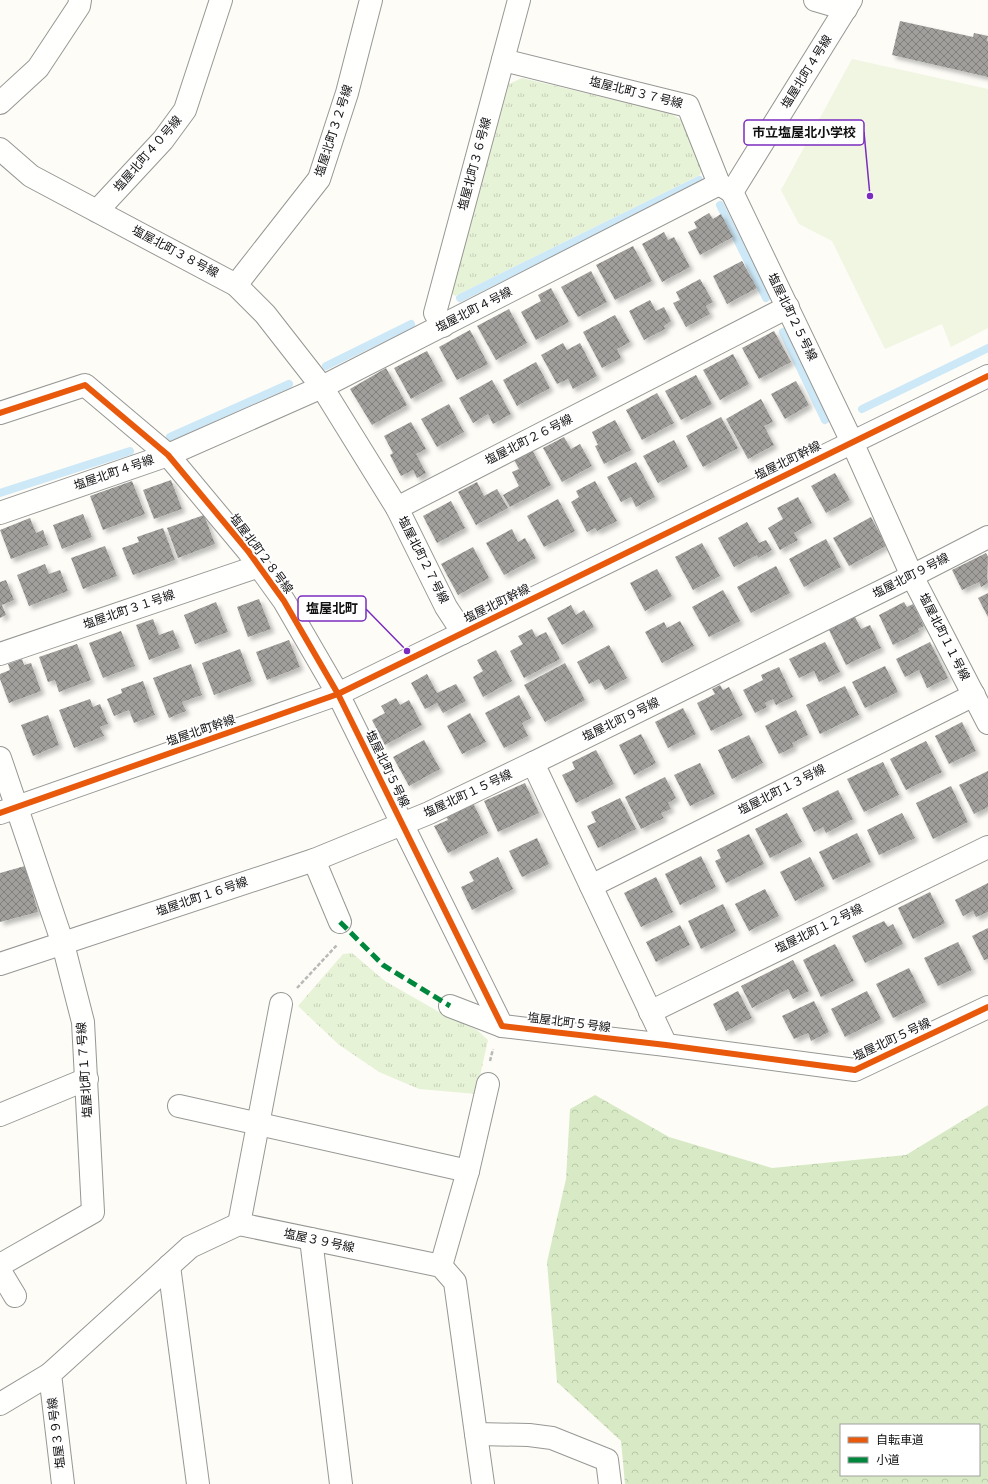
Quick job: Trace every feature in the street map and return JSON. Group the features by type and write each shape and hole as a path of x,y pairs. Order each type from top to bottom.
{"street":[{"path":"0,103 38,68 79,6 80,0"},
{"name":"塩屋北町４０号線","path":"97,212 163,140 186,110 221,0"},
{"name":"塩屋北町３２号線","path":"236,284 319,179 347,93 371,0"},
{"name":"塩屋北町３６号線","path":"443,326 436,313 519,0"},
{"path":"815,0 849,4"},
{"name":"塩屋北町４号線","path":"0,513 168,455 322,388 443,326 726,188 849,4"},
{"name":"塩屋北町３７号線","path":"503,60 688,106 726,188"},
{"name":"塩屋北町３８号線","path":"0,149 31,176 236,284 265,314 322,388"},
{"name":"塩屋北町２５号線","path":"726,188 788,307 852,442"},
{"name":"塩屋北町２６号線","path":"397,508 788,307"},
{"name":"塩屋北町幹線","path":"8,810 338,694 988,376"},
{"name":"塩屋北町２８号線","path":"0,413 85,385 168,455 248,551 284,601 338,694"},
{"path":"322,388 397,508"},
{"name":"塩屋北町１１号線","path":"852,442 912,576 988,723"},
{"name":"塩屋北町２７号線","path":"397,508 446,607 463,633"},
{"name":"塩屋北町９号線","path":"533,763 988,537"},
{"name":"塩屋北町３１号線","path":"0,654 259,566"},
{"name":"塩屋北町５号線","path":"338,694 502,1026 666,1045 854,1070 988,1007"},
{"name":"塩屋北町１３号線","path":"591,886 974,695"},
{"name":"塩屋北町１７号線","path":"0,758 8,810 63,944 83,1022 93,1212 0,1265"},
{"path":"533,763 666,1045"},
{"name":"塩屋北町１５号線","path":"402,824 429,813 533,763"},
{"name":"塩屋北町１６号線","path":"0,964 314,860 402,824"},
{"name":"塩屋北町１２号線","path":"650,1012 988,847"},
{"path":"314,860 340,933"},
{"path":"0,1404 50,1374 190,1247 239,1224 281,1004"},
{"path":"450,1006 502,1026"},
{"path":"0,1115 87,1079"},
{"path":"483,1484 455,1282 441,1266 468,1171 488,1084"},
{"path":"180,1106 468,1171"},
{"name":"塩屋３９号線","path":"239,1224 441,1266"},
{"path":"311,1239 341,1484"},
{"path":"169,1266 198,1484"},
{"path":"0,1271 15,1296"},
{"name":"塩屋３９号線","path":"50,1374 63,1484"},
{"path":"476,1434 529,1435 552,1438 607,1460 610,1484"}],"path":[{"path":"281,1004 340,933"}],"green space":[{"path":"852,59 988,89 988,328 951,347 942,324 885,349 832,241 799,224 781,190"},
{"path":"522,78 670,113 683,121 703,167 700,175 455,296 450,292 509,84"},
{"path":"352,953 385,981 439,1012 477,1030 488,1040 476,1094 419,1089 379,1072 338,1044 298,1006 343,954"},
{"path":"595,1095 669,1137 772,1168 906,1155 988,1105 988,1484 625,1484 621,1441 557,1382 547,1262 566,1179 570,1109"}],"building":[{"path":"900,21 973,37 974,33 988,36 988,77 892,55"},
{"path":"709,213 713,219 721,214 733,237 700,255 688,232 697,228 694,222"},
{"path":"664,232 668,240 674,237 690,267 662,282 642,244"},
{"path":"633,246 652,281 615,300 596,265"},
{"path":"742,261 757,288 727,304 713,276"},
{"path":"591,271 607,302 578,317 561,287"},
{"path":"700,279 713,302 706,306 710,314 686,327 673,303 680,300 676,292"},
{"path":"551,288 569,322 536,340 521,312 541,301 538,295"},
{"path":"650,300 656,311 664,307 671,321 664,326 665,329 644,340 629,311"},
{"path":"509,309 527,343 496,360 477,326"},
{"path":"615,315 630,342 617,349 621,358 602,368 583,332"},
{"path":"470,330 488,364 457,380 439,347"},
{"path":"774,331 791,362 759,379 742,348"},
{"path":"563,343 567,350 580,343 597,376 573,389 568,379 557,384 541,355"},
{"path":"427,351 443,381 411,399 394,368"},
{"path":"733,354 749,384 720,400 703,370"},
{"path":"536,362 550,388 517,406 503,380"},
{"path":"386,368 407,405 372,425 350,389"},
{"path":"696,375 712,404 681,420 665,391"},
{"path":"492,380 511,414 493,424 488,414 473,423 459,398"},
{"path":"796,381 809,405 785,419 771,394"},
{"path":"657,393 674,423 642,440 626,410"},
{"path":"761,399 773,422 764,426 774,445 748,459 726,419"},
{"path":"449,404 464,432 437,447 421,419"},
{"path":"721,417 738,448 703,467 686,436"},
{"path":"615,420 631,450 604,464 595,446 598,445 592,432"},
{"path":"411,422 426,449 416,454 426,473 417,478 413,470 401,476 390,455 393,453 384,436"},
{"path":"564,437 571,449 580,444 592,466 562,482 543,448"},
{"path":"674,440 688,467 658,483 643,456"},
{"path":"530,446 551,485 510,507 503,495 519,486 512,472 519,469 512,456"},
{"path":"636,462 655,497 636,507 631,497 621,502 607,477"},
{"path":"835,473 850,500 826,513 811,486"},
{"path":"171,480 182,509 154,519 143,490"},
{"path":"132,481 145,514 103,530 90,496"},
{"path":"595,481 617,521 597,531 595,528 587,532 571,502 579,497 576,491"},
{"path":"477,482 484,496 497,489 508,508 476,525 458,492"},
{"path":"798,497 812,523 794,533 798,540 780,550 768,528 783,519 777,508"},
{"path":"558,499 575,531 544,547 527,516"},
{"path":"451,501 465,528 437,543 423,516"},
{"path":"83,514 92,537 62,549 53,525"},
{"path":"204,515 215,544 178,558 167,528"},
{"path":"871,517 886,546 849,566 833,538"},
{"path":"30,518 36,533 43,530 48,545 11,559 0,530"},
{"path":"747,522 759,543 766,540 772,550 758,558 757,555 734,567 718,538"},
{"path":"163,528 175,560 133,575 122,548 139,542 137,537"},
{"path":"512,529 518,542 525,538 536,558 504,575 486,543"},
{"path":"826,539 841,567 804,587 789,559"},
{"path":"702,543 720,576 693,590 675,557"},
{"path":"105,546 117,576 83,589 71,558"},
{"path":"473,547 489,578 458,595 441,564"},
{"path":"986,553 988,557 988,583 981,587 979,582 962,590 952,570"},
{"path":"45,564 49,574 60,570 68,591 29,606 17,575"},
{"path":"776,566 790,593 751,613 737,587"},
{"path":"657,569 672,596 645,611 630,583"},
{"path":"6,580 14,600 2,605 6,615 0,618 0,582"},
{"path":"723,590 740,621 709,637 692,607"},
{"path":"988,593 988,617 978,598"},
{"path":"259,599 271,629 248,637 237,607"},
{"path":"216,602 228,632 195,644 184,615"},
{"path":"904,602 907,607 913,604 924,626 918,629 919,632 893,645 879,615"},
{"path":"571,605 576,615 584,610 594,627 562,645 547,618"},
{"path":"855,617 861,629 870,625 881,648 846,665 829,630"},
{"path":"153,619 159,635 173,630 180,648 149,660 136,625"},
{"path":"680,621 694,646 662,663 645,632 664,622 667,628"},
{"path":"532,629 536,637 546,632 560,659 524,678 510,651 523,644 518,636"},
{"path":"121,631 135,666 103,678 89,643"},
{"path":"289,640 300,667 267,680 256,652"},
{"path":"825,642 840,672 819,682 814,671 799,678 789,659"},
{"path":"930,642 948,678 927,688 919,670 905,677 896,659"},
{"path":"77,644 91,680 59,692 55,680 48,682 39,657"},
{"path":"609,645 627,678 605,690 599,679 589,684 577,662"},
{"path":"240,649 252,681 214,695 202,663"},
{"path":"496,650 512,681 483,697 473,677 483,671 477,660"},
{"path":"22,659 24,665 31,663 41,691 9,703 0,679 0,674 10,670 8,664"},
{"path":"565,663 585,700 545,722 524,685"},
{"path":"191,664 202,695 182,702 186,711 169,718 153,678"},
{"path":"885,666 898,692 865,708 852,682"},
{"path":"779,667 793,697 776,705 773,699 765,703 767,707 755,713 743,690 763,680 761,675"},
{"path":"427,674 437,693 456,684 466,701 443,713 437,703 425,709 411,683"},
{"path":"143,681 155,715 134,723 129,710 114,716 107,699 122,693 121,689"},
{"path":"720,685 723,690 729,687 743,715 711,731 697,703 715,694 712,689"},
{"path":"845,686 859,715 820,734 806,705"},
{"path":"519,695 531,718 522,723 528,736 504,748 485,713"},
{"path":"396,698 400,705 409,700 422,725 385,745 372,720 385,713 381,706"},
{"path":"90,699 93,707 100,704 108,724 100,727 104,736 74,748 59,710"},
{"path":"683,708 696,734 668,748 655,722"},
{"path":"796,710 808,735 792,743 794,747 779,754 765,726"},
{"path":"470,713 486,742 462,754 447,726"},
{"path":"48,715 59,745 33,756 21,725"},
{"path":"962,722 976,751 949,764 935,736"},
{"path":"641,734 656,763 634,775 619,745"},
{"path":"749,735 763,763 732,779 718,750"},
{"path":"424,740 440,769 409,786 393,757"},
{"path":"926,741 942,772 906,790 890,759"},
{"path":"596,750 614,784 576,803 562,775 575,769 572,762"},
{"path":"883,762 899,795 864,812 847,779"},
{"path":"700,763 715,794 690,806 674,775"},
{"path":"988,771 988,807 974,814 959,785"},
{"path":"665,777 676,798 668,803 671,809 661,813 664,818 641,829 625,797"},
{"path":"525,783 539,813 498,832 484,801"},
{"path":"951,786 968,822 933,839 916,803"},
{"path":"838,790 853,819 826,833 823,827 814,832 802,808"},
{"path":"620,798 636,829 598,848 587,826 596,822 591,812"},
{"path":"472,801 488,833 448,853 434,826 448,820 445,814"},
{"path":"787,813 802,842 770,858 755,829"},
{"path":"902,813 915,838 879,855 867,830"},
{"path":"857,833 871,862 833,880 819,852"},
{"path":"749,834 764,864 726,883 715,861 721,858 717,850"},
{"path":"537,838 549,864 522,877 509,851"},
{"path":"701,856 716,887 680,905 665,874"},
{"path":"498,857 513,889 472,910 461,887 474,881 469,872"},
{"path":"810,857 825,886 795,901 780,872"},
{"path":"25,866 38,912 0,922 0,873"},
{"path":"656,877 673,912 641,927 624,893"},
{"path":"988,883 988,912 976,917 973,911 963,916 955,900"},
{"path":"765,889 779,916 749,931 735,904"},
{"path":"930,892 945,923 913,939 898,908"},
{"path":"723,904 736,931 701,949 688,921"},
{"path":"884,921 888,927 893,924 903,944 865,963 852,936"},
{"path":"680,925 690,945 656,962 646,942"},
{"path":"988,928 988,959 984,960 972,936"},
{"path":"958,942 972,970 938,986 924,958"},
{"path":"835,944 854,981 821,997 803,960"},
{"path":"793,960 809,991 793,999 788,989 752,1008 741,986"},
{"path":"909,968 926,1002 893,1018 876,984"},
{"path":"738,991 752,1018 726,1031 713,1004"},
{"path":"867,991 881,1019 845,1037 831,1009"},
{"path":"814,1001 829,1032 811,1041 808,1033 794,1039 782,1016"}],"waterway":[{"path":"460,298 699,180"},
{"path":"720,205 766,298"},
{"path":"326,366 411,324"},
{"path":"783,332 825,420"},
{"path":"862,409 988,348"},
{"path":"170,437 289,384"},
{"path":"0,493 130,451"}],"marked path":[{"path":"340,922 383,965 450,1006"}],"cycle path":[{"path":"0,813 338,694 988,376"},
{"path":"0,413 85,385 168,455 248,551 284,601 338,694 502,1026 666,1045 855,1070 988,1007"}],"place":[{"name":"市立塩屋北小学校","path":"870,196"},
{"name":"塩屋北町","path":"407,651"}]}
